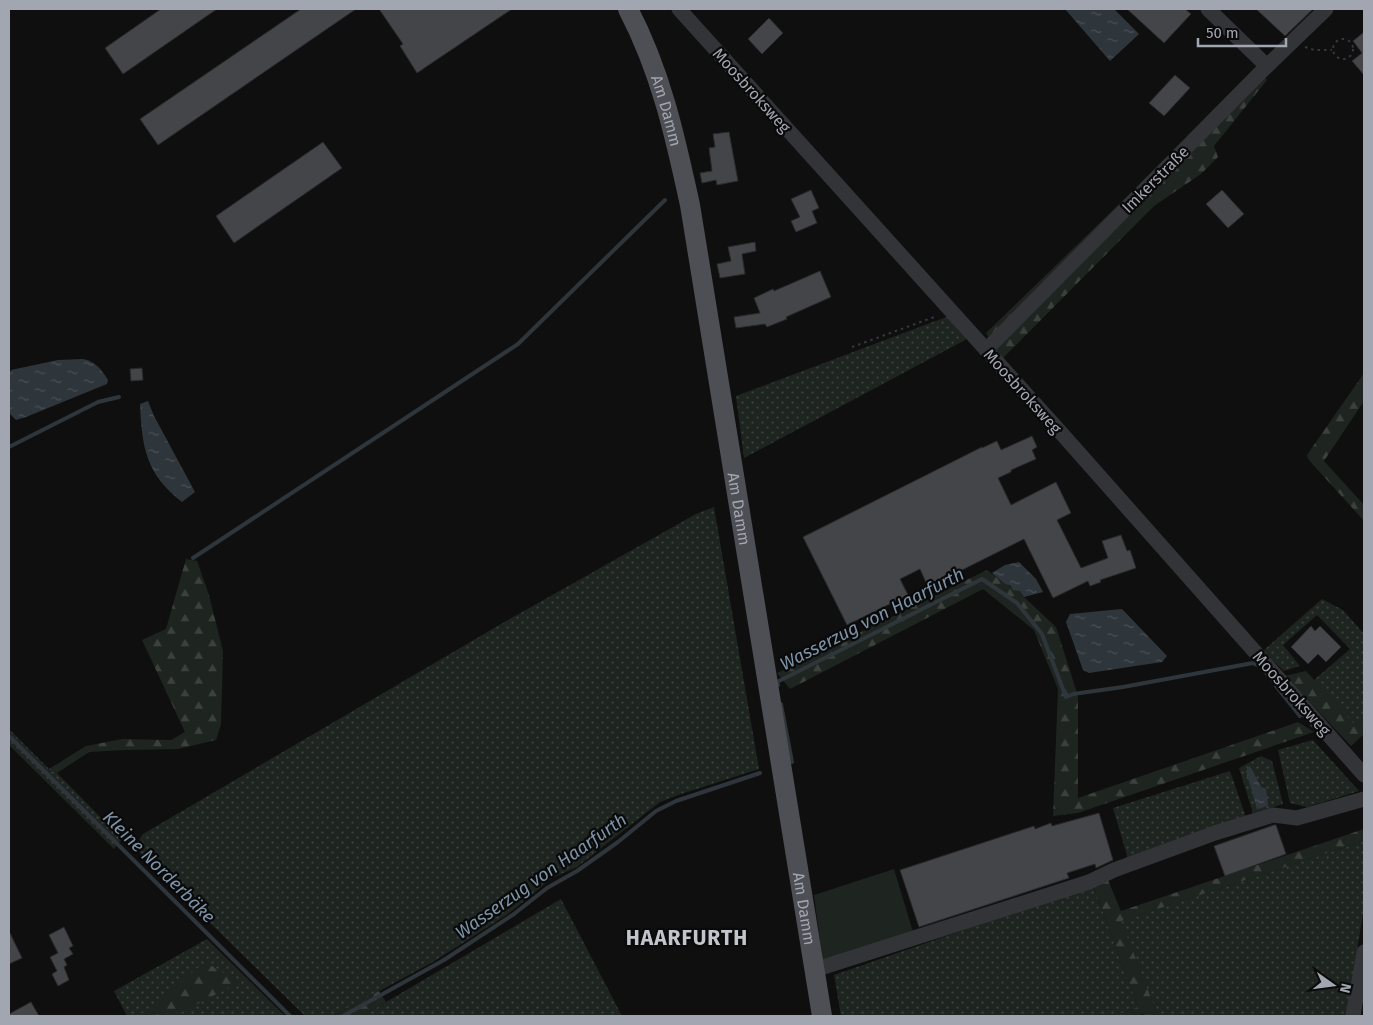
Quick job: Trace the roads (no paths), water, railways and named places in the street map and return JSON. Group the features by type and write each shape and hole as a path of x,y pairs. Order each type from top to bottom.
{"main road":[{"name":"Am Damm","path":"628,9 657,72 676,138 690,205 822,1016"}],"street":[{"name":"Moosbroksweg","path":"679,9 986,350 1364,775"},
{"path":"1208,9 1267,66"},
{"name":"Imkerstraße","path":"986,350 1267,66 1326,9"},
{"path":"814,970 1089,882 1114,870 1273,815 1297,818 1364,799"},
{"path":"1353,1016 1364,952"}],"water":[{"path":"1065,9 1114,9 1139,34 1110,61"},
{"path":"83,359 98,366 108,380 107,384 16,420 9,413 9,375 11,370 58,360"},
{"path":"148,401 154,416 195,492 182,502 161,481 148,459 142,434 140,404"},
{"path":"1019,562 1036,579 1043,592 1024,597 1020,591 1013,590 1011,586 1005,584 992,573 1005,565"},
{"path":"1122,609 1167,656 1162,662 1089,673 1083,670 1066,622 1070,614"},
{"path":"1250,766 1261,787 1266,789 1268,806 1257,809 1246,771"}],"waterway":[{"path":"193,558 518,344 665,200"},
{"path":"9,447 98,402 119,397"},
{"name":"Wasserzug von Haarfurth","path":"778,685 777,682 982,579 1017,603 1042,634 1066,697 1073,694 1123,687 1253,663 1259,666"},
{"name":"Wasserzug von Haarfurth","path":"1276,686 1300,716"},
{"name":"Wasserzug von Haarfurth","path":"781,704 792,762"},
{"name":"Kleine Norderbäke","path":"9,736 290,1016"},
{"name":"Wasserzug von Haarfurth","path":"343,1016 444,960 514,914 547,888 577,871 618,842 656,811 676,801 760,773"}],"district":[{"name":"HAARFURTH","path":"687,938"}]}
